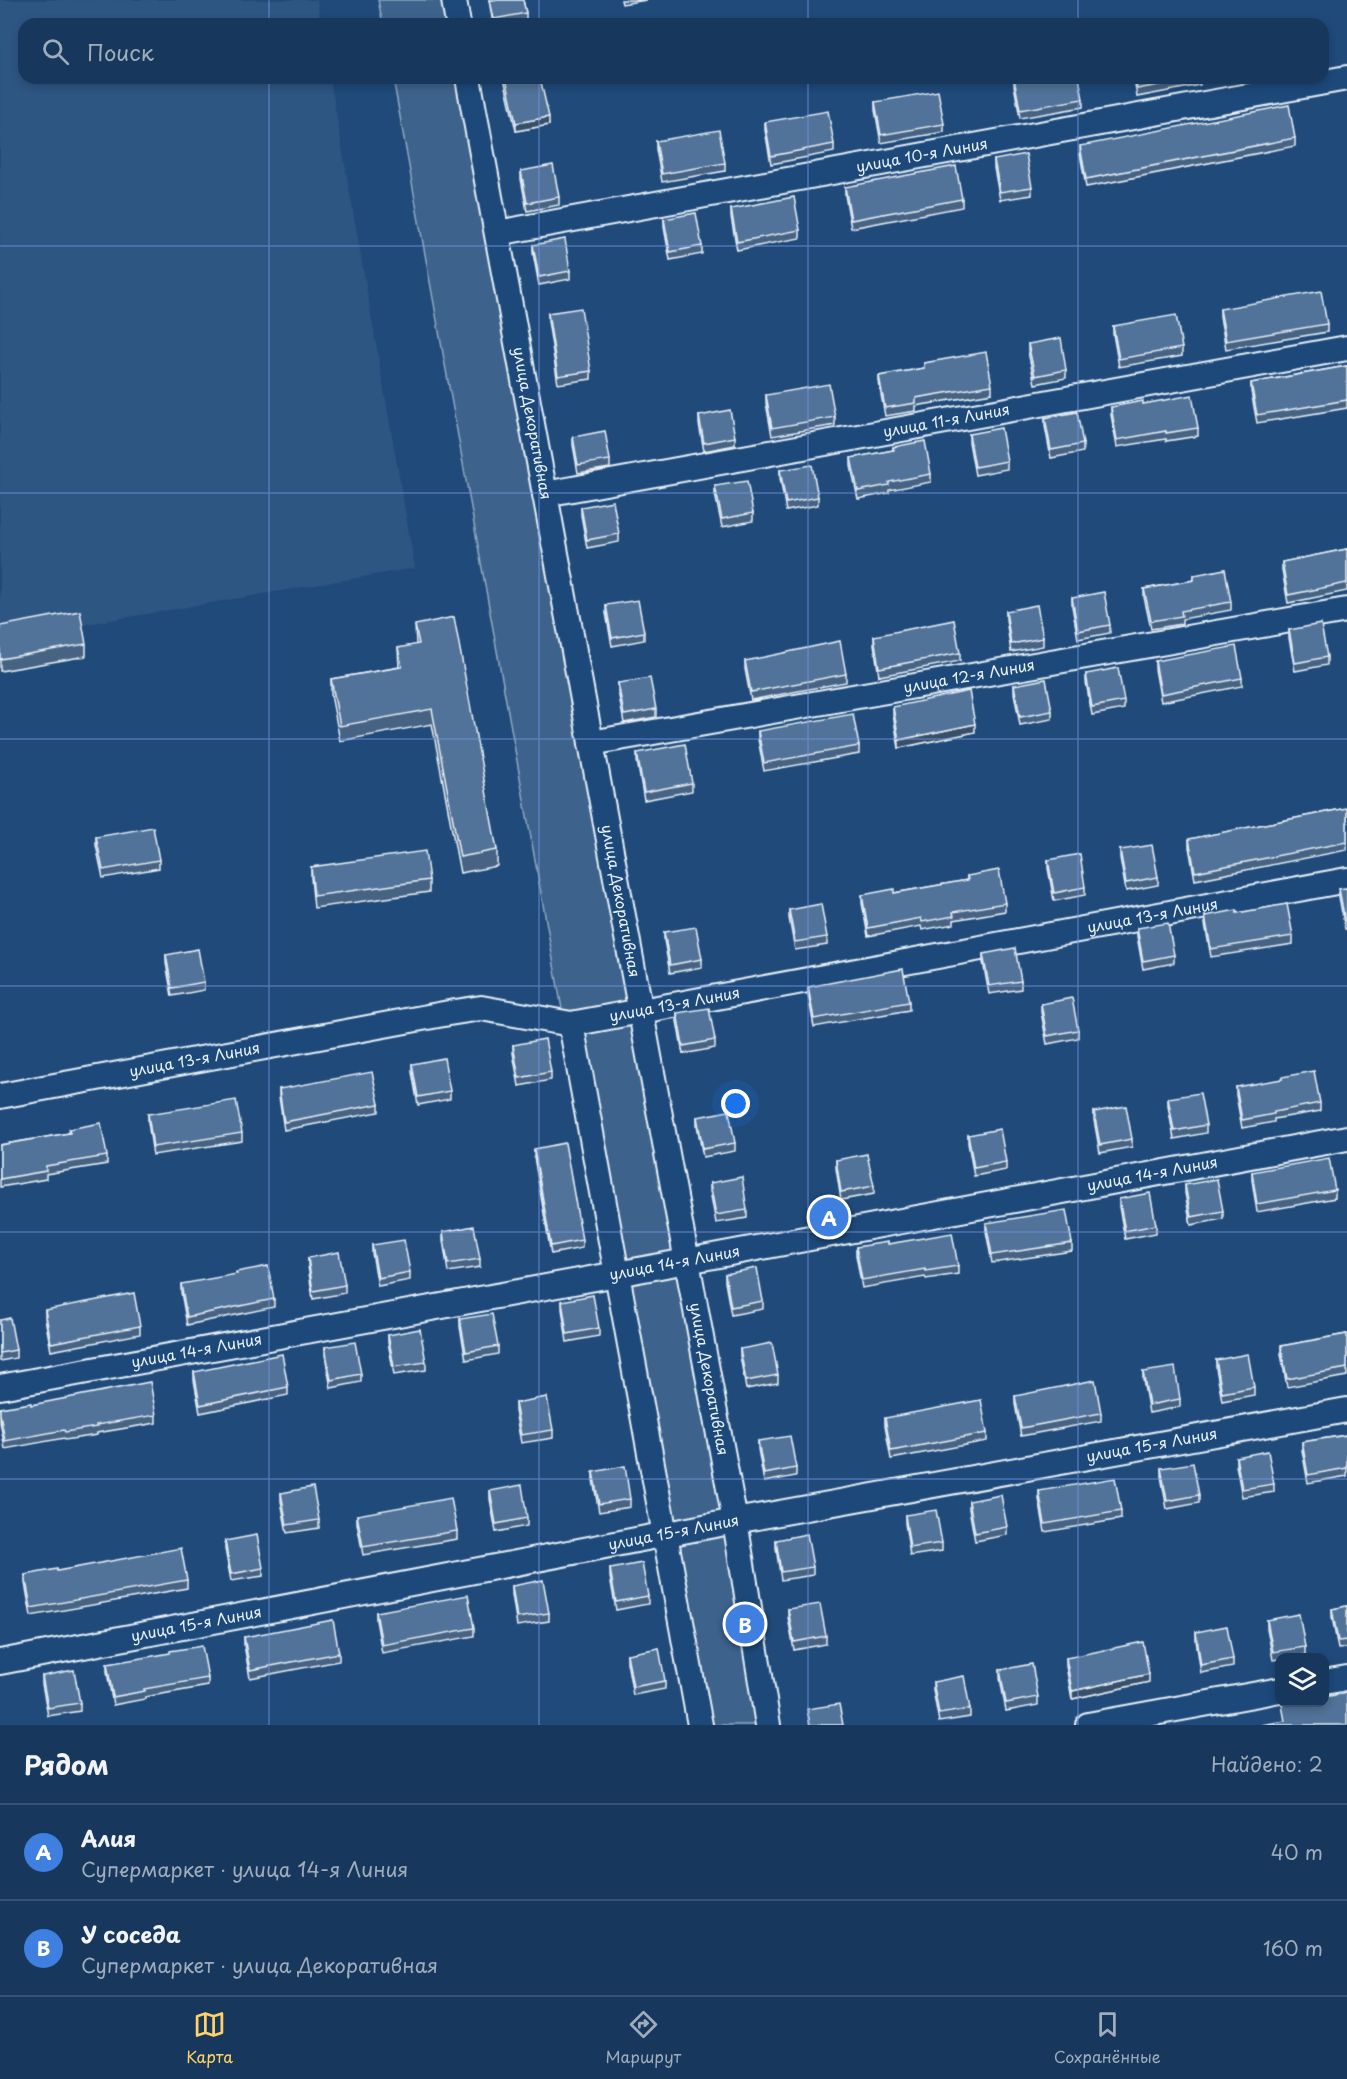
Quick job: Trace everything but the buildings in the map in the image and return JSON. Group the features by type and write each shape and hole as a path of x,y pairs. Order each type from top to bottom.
{"street":[{"path":"454,0 457,18"},
{"name":"улица 10-я Линия","path":"1329,81 1347,78"},
{"name":"улица Декоративная","path":"469,84 735,1521 768,1725"},
{"name":"улица 10-я Линия","path":"497,232 1314,84"},
{"name":"улица 11-я Линия","path":"545,494 1347,348"},
{"name":"улица 12-я Линия","path":"591,743 1347,610"},
{"name":"улица 13-я Линия","path":"0,1096 481,1008 571,1024 1347,880"},
{"path":"571,1024 700,1725"},
{"name":"улица 14-я Линия","path":"0,1387 617,1275 687,1260 1347,1138"},
{"name":"улица 15-я Линия","path":"0,1662 735,1521 1347,1410"},
{"path":"1329,1681 1347,1678"},
{"path":"1088,1725 1275,1691"}],"shaded area":[{"path":"0,0 317,0 320,18 18,18 18,84 331,84 415,568 0,639"},
{"path":"378,0 444,0 448,18 382,18"},
{"path":"394,84 460,84 765,1725 692,1725"}],"place":[{"name":"Алия","path":"829,1217"},
{"name":"У соседа","path":"745,1624"}]}
